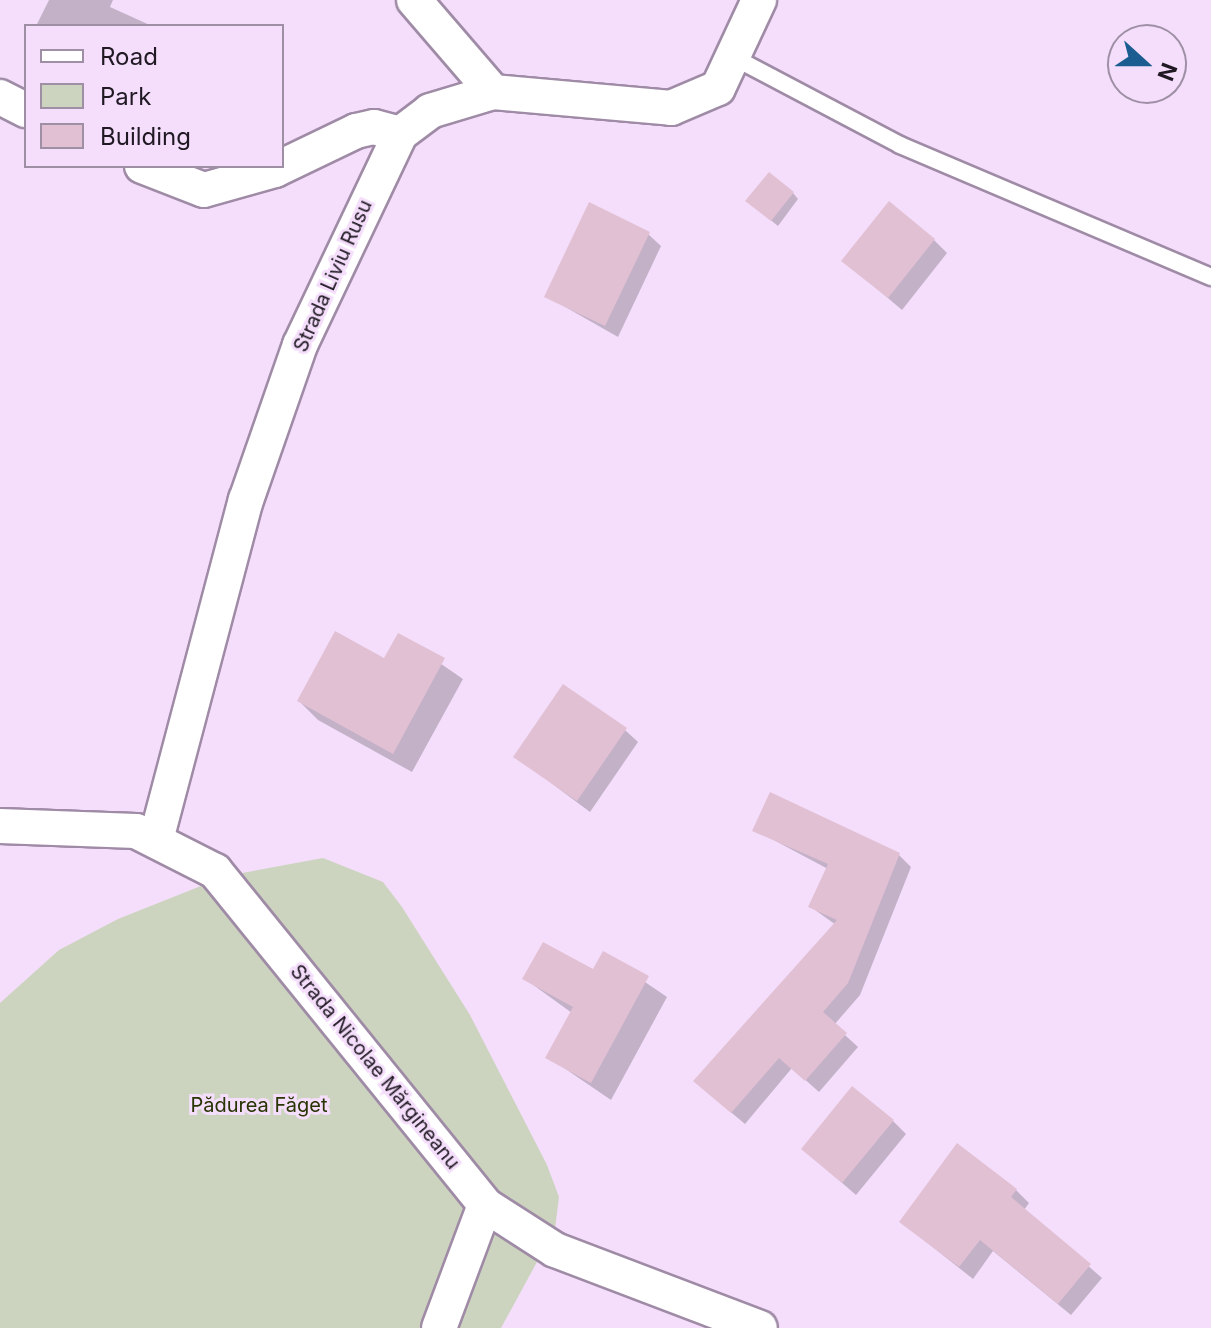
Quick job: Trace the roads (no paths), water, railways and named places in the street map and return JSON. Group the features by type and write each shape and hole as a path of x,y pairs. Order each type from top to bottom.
{"street":[{"path":"414,0 493,92"},
{"name":"Strada Liviu Rusu","path":"157,836 251,486 300,345 400,134 430,111 493,92 671,108 718,88 737,59 759,0"},
{"path":"0,97 24,109"},
{"path":"284,166 356,131 374,127 400,134"},
{"path":"147,168 204,190 279,168"},
{"name":"Strada Nicolae Mărgineanu","path":"0,826 157,836 215,871 485,1205 555,1250 760,1328"},
{"path":"439,1328 485,1205"}],"lane":[{"path":"737,59 900,145 1211,277"}],"park label":[{"name":"Pădurea Făget","path":"259,1105"}]}
